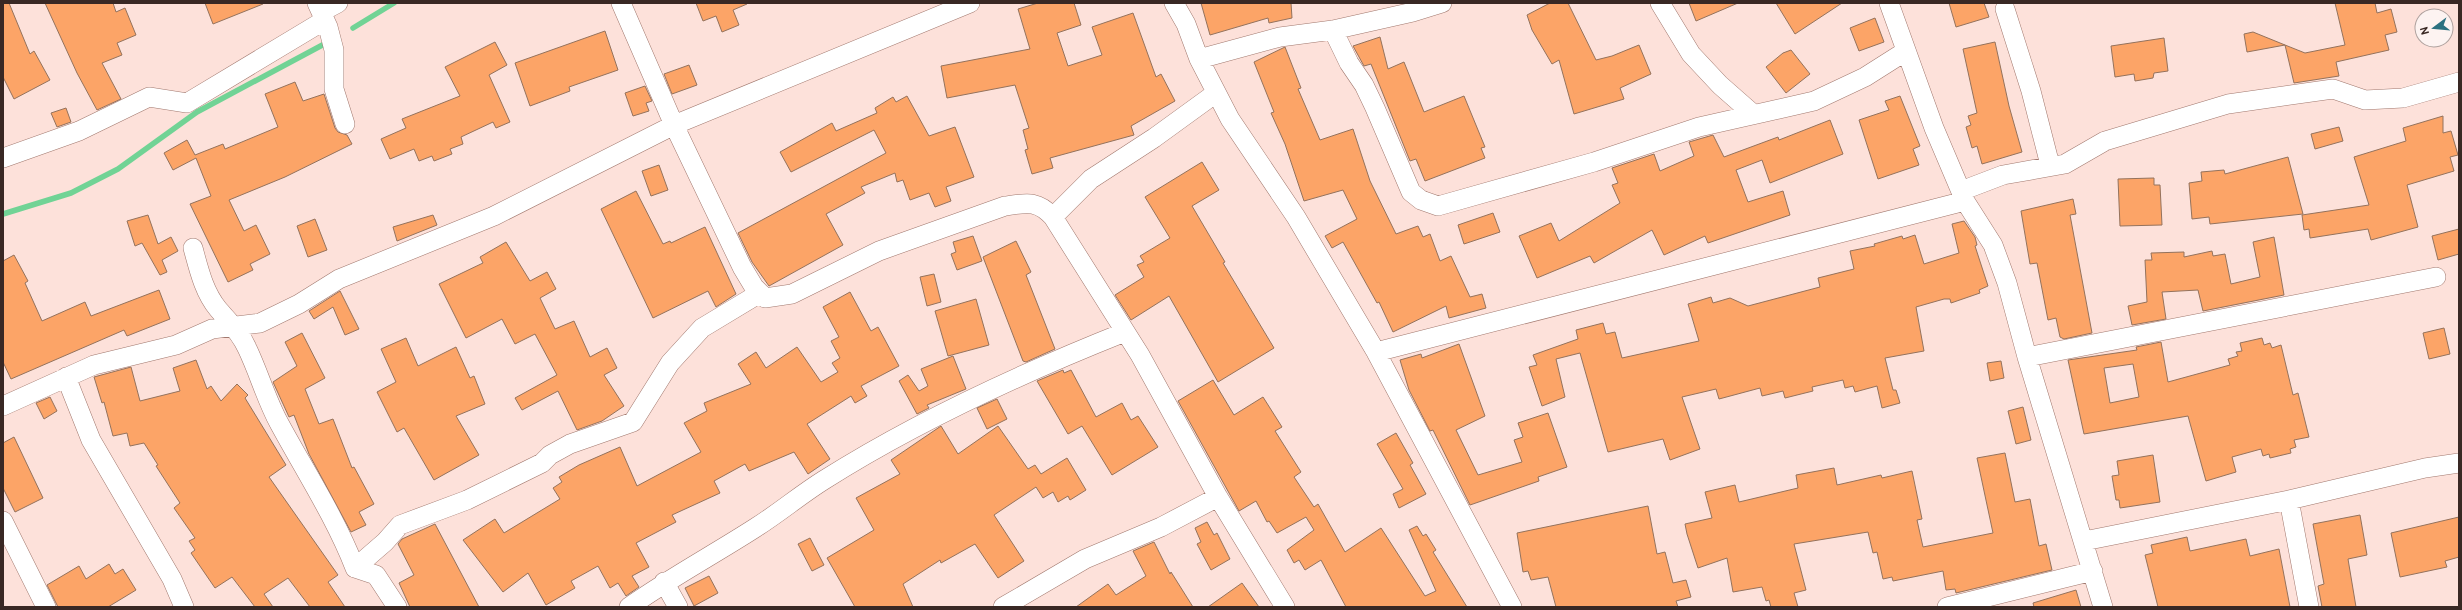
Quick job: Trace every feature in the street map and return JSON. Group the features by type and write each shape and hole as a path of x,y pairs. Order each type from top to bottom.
{"street":[{"path":"3,158 79,131 149,97 188,103 321,12 338,3"},
{"path":"621,3 674,124 742,267 765,298 792,294 879,251 1005,206 1026,203 1043,207 1053,217 1125,332 1218,497 1285,607"},
{"path":"3,406 94,365 176,345 212,330 260,323 300,304 339,279 494,216 674,124 970,3"},
{"path":"1174,3 1186,24 1199,59 1230,119 1296,217 1376,352 1512,607"},
{"path":"1199,59 1280,37 1333,30 1413,12 1442,3"},
{"path":"1660,3 1691,54 1720,86 1753,114"},
{"path":"1889,3 1934,128 1963,196 1993,246 2007,283 2027,357 2103,607"},
{"path":"2005,9 2032,91 2050,165"},
{"path":"321,12 334,50 334,89 346,124"},
{"path":"1333,30 1349,63 1364,85 1411,192 1421,200 1438,206 1594,162 1699,127 1814,101 1865,77 1906,51"},
{"path":"1376,352 1963,196 2003,175 2050,165 2065,164 2105,141 2228,104 2333,89 2365,100 2403,98 2459,82"},
{"path":"1053,217 1091,179 1154,138 1216,93"},
{"path":"193,248 203,284 218,309 235,326 247,348 279,422 327,506 346,543 355,568"},
{"path":"2027,357 2436,277"},
{"path":"355,568 384,542 393,531 409,520 467,500 542,463 550,455 570,444 633,422 670,363 702,328 760,293"},
{"path":"629,607 664,582 755,528 824,480 926,422 1039,366 1125,332"},
{"path":"66,377 91,440 172,579 184,607"},
{"path":"2084,541 2289,500 2425,468 2459,463"},
{"path":"1003,607 1085,559 1161,527 1218,497"},
{"path":"2289,500 2309,607"},
{"path":"3,521 46,607"},
{"path":"355,568 376,575 397,607"},
{"path":"1947,607 2093,571"},
{"path":"664,582 678,607"}],"building":[{"path":"3,3 9,3 30,54 34,51 50,80 14,99 3,77"},
{"path":"45,3 113,3 116,12 125,8 136,35 117,43 122,55 102,63 121,99 97,110 77,73"},
{"path":"205,3 263,3 263,4 213,24"},
{"path":"696,3 747,4 733,10 739,25 722,32 716,16 703,21"},
{"path":"1038,3 1074,3 1081,25 1057,33 1068,66 1102,55 1092,27 1133,13 1156,77 1161,74 1175,101 1131,126 1134,135 1050,158 1053,168 1032,174 1025,150 1028,149 1023,130 1029,128 1015,85 947,98 941,66 1030,49 1018,9"},
{"path":"1201,3 1291,3 1292,18 1269,23 1268,18 1210,35"},
{"path":"1550,3 1568,3 1596,60 1612,56 1639,45 1651,74 1620,88 1624,99 1574,114 1559,60 1552,64 1532,30 1527,15"},
{"path":"1689,3 1738,3 1696,21"},
{"path":"1776,3 1842,3 1795,34"},
{"path":"1949,3 1984,3 1989,17 1956,27"},
{"path":"2335,3 2375,3 2377,13 2391,9 2397,32 2385,35 2389,50 2336,62 2339,76 2294,83 2285,45 2305,53 2345,45"},
{"path":"1875,18 1884,42 1859,51 1850,28"},
{"path":"605,31 618,70 569,87 570,91 530,106 515,63"},
{"path":"2253,32 2285,45 2247,52 2244,34"},
{"path":"1380,37 1388,69 1404,62 1424,112 1464,96 1485,147 1481,148 1485,158 1425,181 1416,159 1410,161 1371,64 1364,66 1353,46"},
{"path":"2164,38 2168,71 2154,73 2153,78 2135,81 2134,74 2115,77 2111,46"},
{"path":"495,42 507,65 489,75 510,122 496,128 493,122 461,137 463,144 450,149 452,154 434,161 432,156 419,161 414,149 390,159 381,139 406,128 402,119 460,96 445,67"},
{"path":"1995,42 2009,106 2022,152 1982,164 1977,146 1972,148 1966,127 1971,125 1968,116 1977,113 1963,49"},
{"path":"1285,47 1301,88 1298,89 1320,140 1353,129 1370,181 1396,234 1418,226 1423,237 1430,234 1440,261 1451,256 1470,297 1482,294 1486,308 1449,318 1446,306 1393,332 1379,302 1377,303 1343,242 1332,248 1325,236 1357,219 1343,190 1304,201 1285,144 1271,113 1274,112 1254,62"},
{"path":"1791,50 1810,74 1786,93 1766,67 1783,53"},
{"path":"689,65 697,85 672,94 664,74"},
{"path":"295,82 303,101 324,94 335,128 338,132 347,135 352,144 285,177 229,200 244,231 256,225 270,254 250,264 253,270 228,282 190,204 211,196 196,158 173,170 164,153 187,140 195,155 223,144 225,149 278,127 265,94"},
{"path":"645,86 652,101 646,103 649,111 633,116 625,93"},
{"path":"907,96 929,136 955,127 974,177 946,187 951,201 935,207 929,193 910,200 903,180 897,182 895,173 861,187 865,193 826,214 843,245 769,286 752,262 738,233 886,153 874,130 791,172 780,152 832,123 836,131 877,113 875,108 893,97 896,102"},
{"path":"1900,96 1920,146 1913,149 1919,165 1878,179 1859,120 1889,110 1885,101"},
{"path":"66,108 71,122 57,127 51,113"},
{"path":"2443,116 2443,133 2451,131 2458,155 2450,157 2454,171 2407,185 2418,227 2371,240 2368,229 2310,238 2309,229 2304,230 2302,215 2369,205 2354,157 2406,141 2403,128"},
{"path":"1830,120 1843,154 1770,183 1762,160 1736,170 1748,202 1783,191 1790,215 1708,243 1705,236 1664,255 1652,230 1594,263 1590,256 1537,278 1519,236 1551,223 1559,241 1620,203 1612,185 1618,183 1612,168 1654,154 1660,171 1694,156 1689,142 1713,135 1724,157 1778,137 1779,140"},
{"path":"2339,127 2343,141 2315,149 2311,134"},
{"path":"2288,157 2303,214 2210,224 2209,217 2192,219 2189,183 2202,181 2201,172 2224,170 2225,174"},
{"path":"1202,162 1219,190 1192,206 1225,262 1223,263 1274,348 1218,382 1169,296 1131,320 1115,295 1144,277 1137,265 1144,262 1140,256 1170,238 1145,197"},
{"path":"659,165 668,190 651,196 642,171"},
{"path":"2154,178 2154,185 2160,185 2162,225 2120,226 2118,179"},
{"path":"636,191 663,244 670,241 671,243 705,227 736,294 716,307 708,291 653,318 601,209"},
{"path":"2073,199 2076,214 2070,215 2092,333 2064,339 2060,337 2056,318 2048,320 2037,263 2030,264 2021,211"},
{"path":"1493,213 1500,232 1464,244 1458,225"},
{"path":"148,215 158,244 171,237 178,251 162,260 167,272 160,275 142,243 135,246 127,221"},
{"path":"433,215 437,225 397,241 393,227"},
{"path":"315,219 327,250 308,257 297,226"},
{"path":"1964,221 1975,237 1977,245 1975,246 1988,286 1979,290 1980,293 1951,303 1950,299 1944,299 1916,307 1924,351 1885,358 1893,390 1896,390 1900,403 1882,408 1877,386 1855,392 1853,386 1845,388 1843,380 1812,387 1813,391 1785,398 1783,391 1762,396 1760,388 1719,399 1716,389 1682,397 1700,449 1670,460 1663,439 1608,452 1580,353 1556,359 1565,397 1542,406 1529,367 1537,365 1533,355 1578,339 1576,330 1603,323 1606,334 1615,332 1622,358 1699,341 1688,304 1711,297 1713,303 1730,298 1748,306 1820,287 1818,278 1854,269 1850,251 1875,246 1874,244 1902,236 1903,239 1915,235 1924,264 1959,253 1952,224"},
{"path":"2459,229 2459,254 2438,260 2432,236"},
{"path":"973,236 982,261 957,270 951,254 956,252 953,242"},
{"path":"2274,237 2284,295 2203,311 2198,290 2162,292 2166,319 2132,325 2128,306 2147,302 2145,260 2152,260 2151,253 2184,252 2184,257 2212,251 2213,256 2225,254 2231,284 2260,277 2253,242"},
{"path":"1016,241 1031,272 1026,275 1055,349 1026,362 1023,361 983,257"},
{"path":"506,242 530,281 547,272 556,289 540,298 555,329 574,321 590,357 607,348 617,368 604,375 624,406 602,421 577,430 558,391 522,410 515,398 557,375 535,334 515,344 502,319 466,338 439,284 483,263 480,257"},
{"path":"14,255 28,281 25,283 42,321 85,302 91,316 159,290 170,319 127,336 124,330 11,379 3,362 3,261"},
{"path":"934,274 941,302 927,306 920,277"},
{"path":"340,291 359,329 345,335 333,307 314,319 309,311"},
{"path":"850,292 871,331 878,327 899,366 861,386 867,396 855,403 851,396 807,424 830,459 808,474 794,452 749,471 745,464 714,481 720,493 672,515 676,522 636,543 649,567 632,576 639,587 626,596 618,583 610,588 598,566 571,581 575,588 546,605 528,573 503,592 463,540 495,519 504,533 560,499 553,488 562,482 559,477 579,465 620,447 637,486 701,452 684,423 707,411 704,403 751,384 738,364 756,352 766,368 797,347 821,382 838,372 832,363 840,358 831,341 839,337 823,307"},
{"path":"976,299 989,345 948,356 935,311"},
{"path":"2444,328 2450,354 2429,359 2423,333"},
{"path":"302,333 325,378 305,389 319,424 333,419 352,468 354,467 374,504 359,512 366,525 351,532 309,454 294,415 289,417 273,382 297,366 285,342"},
{"path":"406,338 418,366 456,347 470,378 474,376 485,404 456,416 479,455 434,480 404,428 397,432 377,392 396,382 381,349"},
{"path":"2262,338 2264,345 2270,343 2272,348 2281,345 2293,395 2298,393 2309,437 2294,440 2296,447 2290,449 2291,453 2270,458 2269,454 2263,456 2261,449 2232,457 2236,472 2206,481 2188,416 2084,434 2068,360 2137,350 2136,347 2161,342 2168,382 2230,365 2228,359 2238,356 2236,352 2242,351 2240,343","holes":["2133,364 2139,397 2110,403 2104,368"]},
{"path":"1459,344 1485,416 1456,430 1478,475 1522,462 1514,440 1523,437 1518,423 1548,413 1567,467 1538,477 1539,481 1470,505 1433,430 1430,431 1409,390 1400,360 1421,354 1422,358"},
{"path":"953,356 966,389 927,405 929,408 917,414 899,381 908,375 919,391 928,386 921,369"},
{"path":"196,360 207,389 211,386 221,401 237,384 248,395 245,398 286,465 269,477 338,575 328,582 345,607 310,607 288,578 264,594 273,607 255,607 232,577 215,588 191,553 195,550 189,541 195,538 174,508 180,503 156,466 158,465 144,443 130,446 127,433 113,436 104,402 102,403 94,377 131,367 140,401 180,391 173,368"},
{"path":"2001,361 2004,378 1990,381 1987,363"},
{"path":"1063,370 1064,373 1071,370 1096,417 1122,403 1131,420 1138,416 1158,447 1112,475 1082,426 1068,434 1037,381"},
{"path":"1213,380 1234,415 1263,397 1282,427 1275,431 1301,472 1294,477 1314,507 1318,504 1345,552 1381,528 1425,596 1436,591 1409,530 1417,526 1423,536 1426,534 1436,550 1433,552 1467,607 1346,607 1321,560 1305,570 1299,560 1294,563 1287,550 1314,530 1306,517 1277,533 1269,521 1267,522 1256,501 1239,511 1178,401"},
{"path":"50,397 57,411 44,419 36,403"},
{"path":"997,399 1007,419 987,429 977,408"},
{"path":"2023,407 2031,440 2016,444 2008,411"},
{"path":"941,426 958,454 998,426 1028,469 1035,465 1041,474 1067,458 1086,490 1070,500 1068,496 1058,502 1053,492 1043,498 1036,487 994,515 1024,561 998,578 975,544 941,563 940,560 903,584 913,607 855,607 827,558 874,530 856,498 900,474 891,460"},
{"path":"1396,433 1413,463 1410,465 1426,494 1399,508 1393,494 1403,489 1377,444"},
{"path":"14,437 43,498 15,512 3,488 3,443"},
{"path":"2005,453 2015,502 2030,499 2039,546 2046,544 2052,570 1956,593 1955,589 1946,590 1943,571 1893,581 1892,577 1883,579 1877,552 1873,553 1868,532 1794,544 1806,590 1794,593 1798,607 1771,607 1769,600 1766,601 1762,587 1733,592 1727,558 1698,568 1687,534 1685,524 1712,518 1705,492 1735,485 1739,502 1798,488 1796,475 1834,468 1837,485 1881,475 1882,478 1912,471 1922,519 1917,520 1923,547 1993,533 1977,458"},
{"path":"2153,455 2160,502 2120,508 2119,500 2116,500 2112,476 2119,475 2117,461"},
{"path":"1648,506 1657,554 1665,552 1673,583 1686,580 1691,597 1676,601 1678,607 1556,607 1548,577 1531,580 1528,571 1523,572 1517,533"},
{"path":"2360,515 2367,555 2348,559 2356,607 2322,607 2318,586 2324,584 2313,524"},
{"path":"2459,517 2459,557 2445,561 2447,567 2400,577 2391,533"},
{"path":"1207,522 1214,535 1217,533 1230,559 1211,570 1197,544 1201,542 1195,528"},
{"path":"435,524 479,607 410,607 399,583 414,575 398,544 402,539"},
{"path":"2187,537 2190,551 2246,539 2250,556 2279,549 2290,607 2158,607 2145,555 2153,553 2151,545"},
{"path":"810,538 824,565 812,571 798,544"},
{"path":"1154,542 1170,574 1171,572 1193,607 1076,607 1108,584 1116,595 1146,576 1133,551"},
{"path":"109,564 115,574 123,569 136,590 108,607 58,607 47,585 79,566 86,579"},
{"path":"709,576 718,593 694,606 685,588"},
{"path":"1242,583 1259,607 1208,607"},
{"path":"2076,590 2081,607 2034,607 2033,603"}],"waterway":[{"path":"353,28 394,3"},
{"path":"3,214 71,193 118,169 197,112 328,42"}]}
